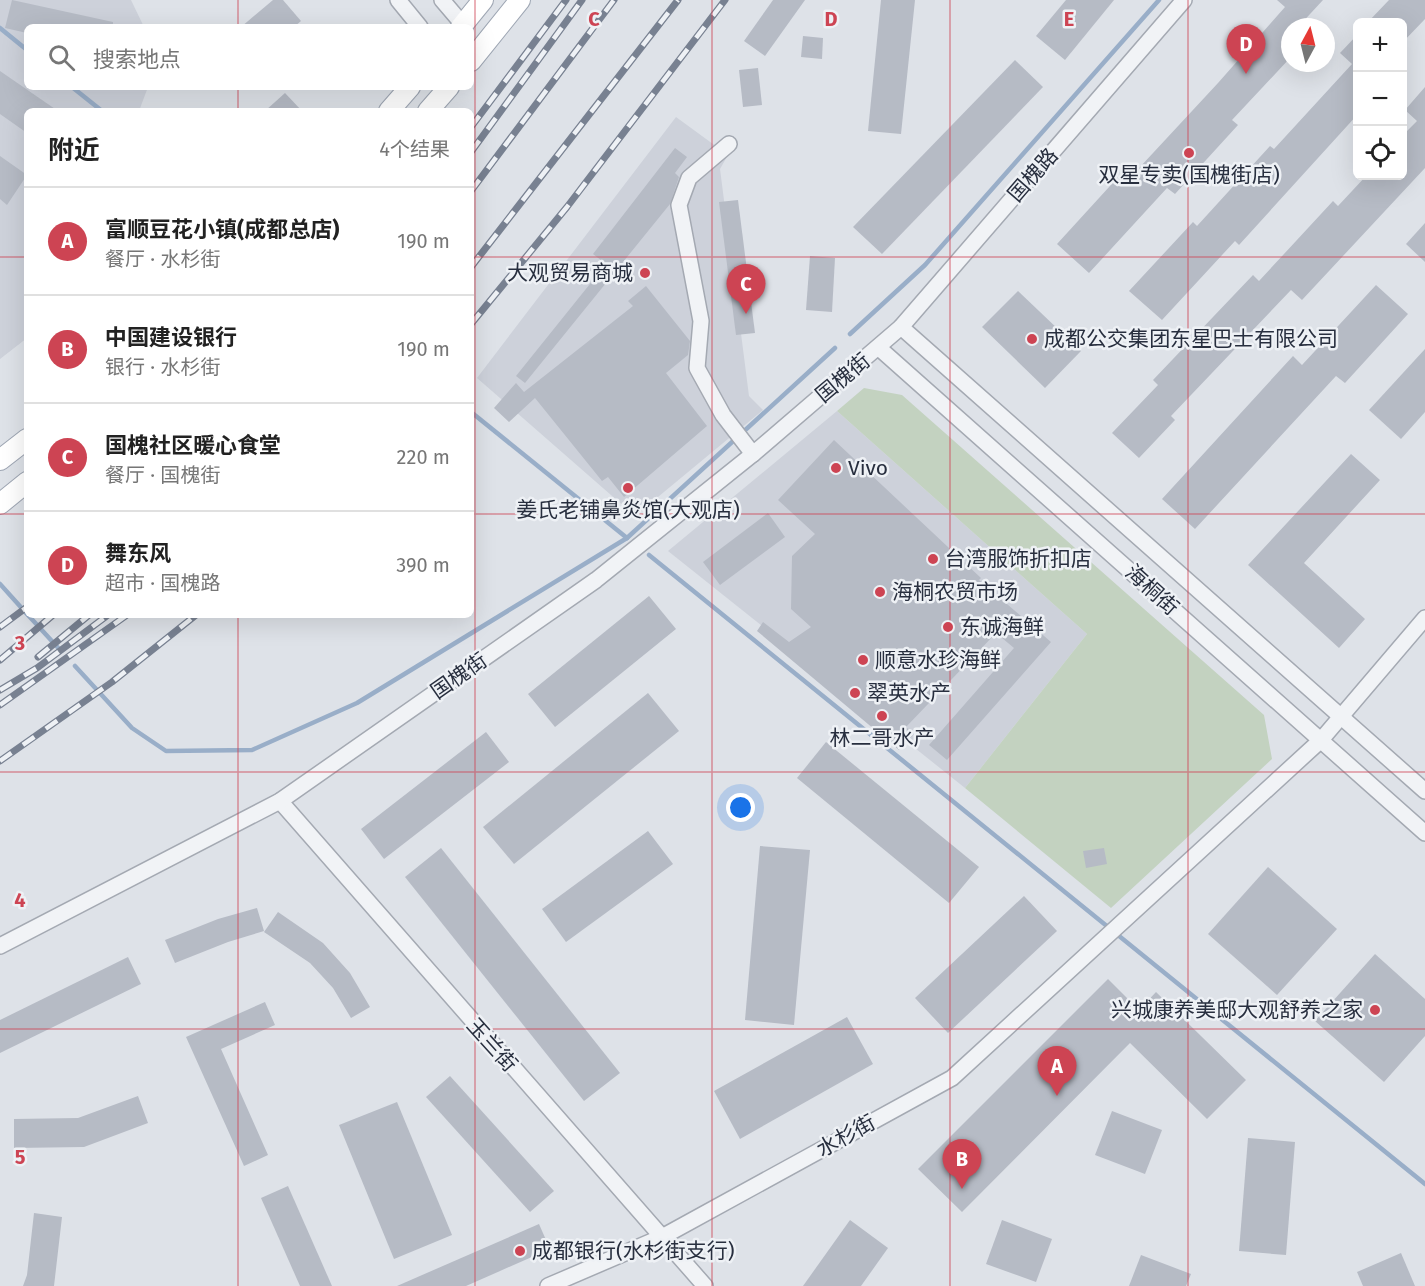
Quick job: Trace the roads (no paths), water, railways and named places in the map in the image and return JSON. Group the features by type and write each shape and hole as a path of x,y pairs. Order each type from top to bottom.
{"main road":[{"path":"474,24 483,0"},
{"path":"474,33 520,0"},
{"path":"392,108 407,90"},
{"path":"431,108 446,90"},
{"path":"0,460 24,441"},
{"path":"0,504 24,484"}],"street":[{"path":"398,0 418,24"},
{"path":"442,0 460,24"},
{"name":"国槐路","path":"879,348 901,327 1184,0"},
{"path":"729,144 689,178 679,204 701,321 697,368 723,415 753,454"},
{"name":"海桐街","path":"901,327 1425,791"},
{"name":"海桐街","path":"879,348 1425,833"},
{"name":"国槐街","path":"0,946 280,801 596,580 753,454 879,348"},
{"name":"水杉街","path":"548,1286 663,1237 952,1078 1321,740 1425,618"},
{"name":"玉兰街","path":"280,801 705,1286"}],"waterway":[{"path":"850,334 925,265 1159,0"},
{"path":"0,28 24,48"},
{"path":"76,90 98,108"},
{"path":"75,666 132,728 166,751 252,750 357,703 627,538 835,348"},
{"path":"474,414 627,538"},
{"path":"649,555 1425,1184"},
{"path":"0,584 24,611"},
{"path":"31,618 61,651"}],"railway":[{"path":"474,123 566,0"},
{"path":"474,148 582,0"},
{"path":"474,187 614,0"},
{"path":"474,263 678,0"},
{"path":"474,320 567,207 725,0"},
{"path":"0,627 24,609"},
{"path":"0,660 49,618"},
{"path":"38,657 85,618"},
{"path":"0,690 37,668 104,618"},
{"path":"0,705 123,618"},
{"path":"0,761 112,682 192,618"}],"place":[{"name":"舞东风","path":"1246,74"},
{"name":"双星专卖(国槐街店)","path":"1189,153"},
{"name":"大观贸易商城","path":"645,273"},
{"name":"国槐社区暖心食堂","path":"746,314"},
{"name":"成都公交集团东星巴士有限公司","path":"1032,339"},
{"name":"Vivo","path":"836,468"},
{"name":"姜氏老铺鼻炎馆(大观店)","path":"628,488"},
{"name":"台湾服饰折扣店","path":"933,559"},
{"name":"海桐农贸市场","path":"880,592"},
{"name":"东诚海鲜","path":"948,627"},
{"name":"顺意水珍海鲜","path":"863,660"},
{"name":"翠英水产","path":"855,693"},
{"name":"林二哥水产","path":"882,716"},
{"name":"兴城康养美邸大观舒养之家","path":"1375,1010"},
{"name":"富顺豆花小镇(成都总店)","path":"1057,1096"},
{"name":"中国建设银行","path":"962,1189"},
{"name":"成都银行(水杉街支行)","path":"520,1251"}]}
